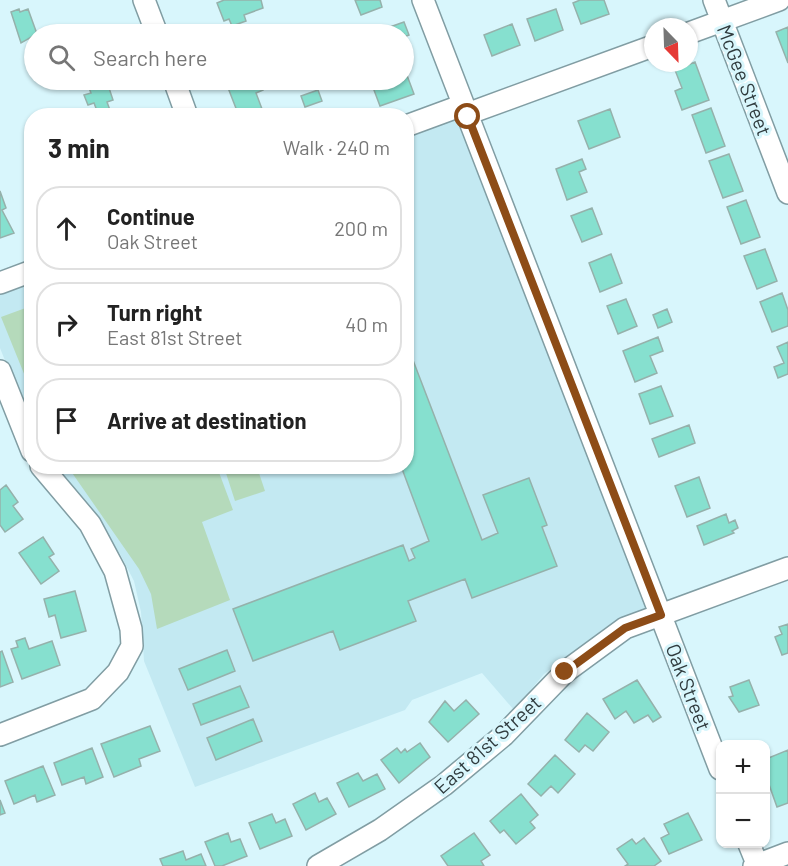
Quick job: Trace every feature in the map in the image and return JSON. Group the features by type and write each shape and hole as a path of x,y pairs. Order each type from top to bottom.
{"street":[{"path":"144,0 153,24"},
{"name":"Oak Street","path":"423,0 716,759"},
{"name":"McGee Street","path":"714,0 788,193"},
{"path":"698,30 779,0"},
{"path":"414,124 465,110 644,49"},
{"path":"178,90 184,108"},
{"path":"0,283 24,274"},
{"path":"0,371 24,431"},
{"path":"0,735 92,699 118,672 132,646 131,629 115,571 90,524 48,474"},
{"name":"East 81st Street","path":"318,866 380,830 444,785 504,735 565,672 593,649 625,628 788,568"},
{"path":"751,848 757,866 788,854"}],"shaded area":[{"path":"467,114 658,608 606,627 544,674 514,710 482,673 412,700 405,710 195,787 144,661 141,612 134,581 120,554 58,474 414,474 414,134"},
{"path":"24,282 24,408 0,348 0,291"}],"green space":[{"path":"24,309 24,374 1,317"},
{"path":"73,474 220,474 233,510 202,522 230,600 157,629 151,594 139,569"},
{"path":"226,474 259,474 265,491 235,501"}],"building":[{"path":"224,0 261,0 263,8 244,15 246,21 231,24 229,19 224,21 217,3"},
{"path":"355,0 380,0 382,7 361,15"},
{"path":"580,0 604,0 609,14 581,24 573,3"},
{"path":"28,9 33,24 24,24 24,41 21,43 11,12"},
{"path":"556,9 563,30 535,41 527,19"},
{"path":"512,24 520,45 492,56 484,35"},
{"path":"788,27 788,63 776,32"},
{"path":"698,70 709,100 682,110 675,91 682,88 676,72 698,72"},
{"path":"90,90 110,90 113,100 107,102 109,108 96,108 94,103 88,105 84,95 91,93"},
{"path":"229,90 263,90 256,93 262,108 236,108"},
{"path":"318,90 322,101 305,107 301,96"},
{"path":"374,90 412,90 414,94 380,106"},
{"path":"711,108 725,146 706,153 692,115"},
{"path":"610,109 620,137 589,149 578,121"},
{"path":"729,154 743,191 723,198 709,161"},
{"path":"582,159 586,169 579,172 587,192 567,200 556,169"},
{"path":"0,191 6,208 2,210 14,233 0,238"},
{"path":"746,200 760,237 741,244 727,207"},
{"path":"592,208 602,234 582,242 571,216"},
{"path":"765,249 777,281 757,289 744,256"},
{"path":"611,254 622,283 600,292 589,263"},
{"path":"782,293 788,310 788,326 772,332 760,302"},
{"path":"626,299 637,326 618,334 607,306"},
{"path":"667,309 672,322 658,328 653,315"},
{"path":"658,337 663,351 650,356 657,373 635,382 623,351"},
{"path":"788,342 788,374 778,378 774,367 784,363 777,347"},
{"path":"414,363 482,540 498,533 483,495 529,478 547,525 542,527 557,566 472,598 465,579 408,601 416,621 340,650 333,631 253,661 233,609 403,545 409,561 415,558 411,549 429,541 404,474 414,474"},
{"path":"661,386 673,416 650,424 639,394"},
{"path":"689,425 695,443 659,457 652,439"},
{"path":"699,477 710,508 687,517 675,486"},
{"path":"6,485 18,502 13,506 23,519 5,532 0,525 0,490"},
{"path":"726,514 729,523 735,520 738,528 732,531 734,533 704,545 697,526"},
{"path":"43,537 54,554 49,557 59,571 41,584 19,553"},
{"path":"75,591 86,631 61,638 55,615 49,617 44,599"},
{"path":"788,624 788,653 782,655 775,637 782,634 779,627"},
{"path":"25,638 29,649 52,641 60,665 22,679 11,649 18,647 16,641"},
{"path":"227,650 235,671 188,690 179,669"},
{"path":"2,651 13,682 0,687 0,652"},
{"path":"637,680 661,717 653,722 648,715 634,723 626,711 615,719 603,699"},
{"path":"749,680 759,705 739,712 729,697 733,696 730,687"},
{"path":"240,686 249,707 201,725 193,704"},
{"path":"466,700 479,714 448,742 429,722 445,701 454,711"},
{"path":"587,713 609,732 593,751 585,745 579,752 565,740"},
{"path":"253,719 262,741 216,760 207,738"},
{"path":"150,726 160,751 139,759 141,766 114,777 101,744"},
{"path":"420,743 430,757 399,783 381,760 397,748 401,753 405,749 407,752"},
{"path":"92,748 103,777 86,784 84,777 62,785 54,763"},
{"path":"788,750 788,803 777,807 770,787 770,757"},
{"path":"555,755 575,774 558,793 551,786 541,796 528,784"},
{"path":"43,766 55,795 37,802 35,795 14,804 5,781"},
{"path":"358,773 363,781 377,774 385,789 349,807 337,783"},
{"path":"315,793 319,802 327,798 336,814 306,830 293,804"},
{"path":"521,794 538,815 530,822 535,828 516,844 504,830 500,833 490,821"},
{"path":"0,800 5,813 0,815"},
{"path":"688,813 702,840 669,854 661,838 669,834 664,824"},
{"path":"272,814 276,823 285,819 292,836 260,849 249,823"},
{"path":"228,833 231,842 240,839 247,856 222,866 215,866 205,842"},
{"path":"474,833 490,855 481,861 484,866 448,866 441,856"},
{"path":"644,838 661,861 654,866 625,866 628,864 617,849 632,839 636,844"},
{"path":"183,851 186,860 201,854 206,866 163,866 160,859"}],"route":[{"path":"468,117 661,615 625,628 593,649 565,672"}]}
